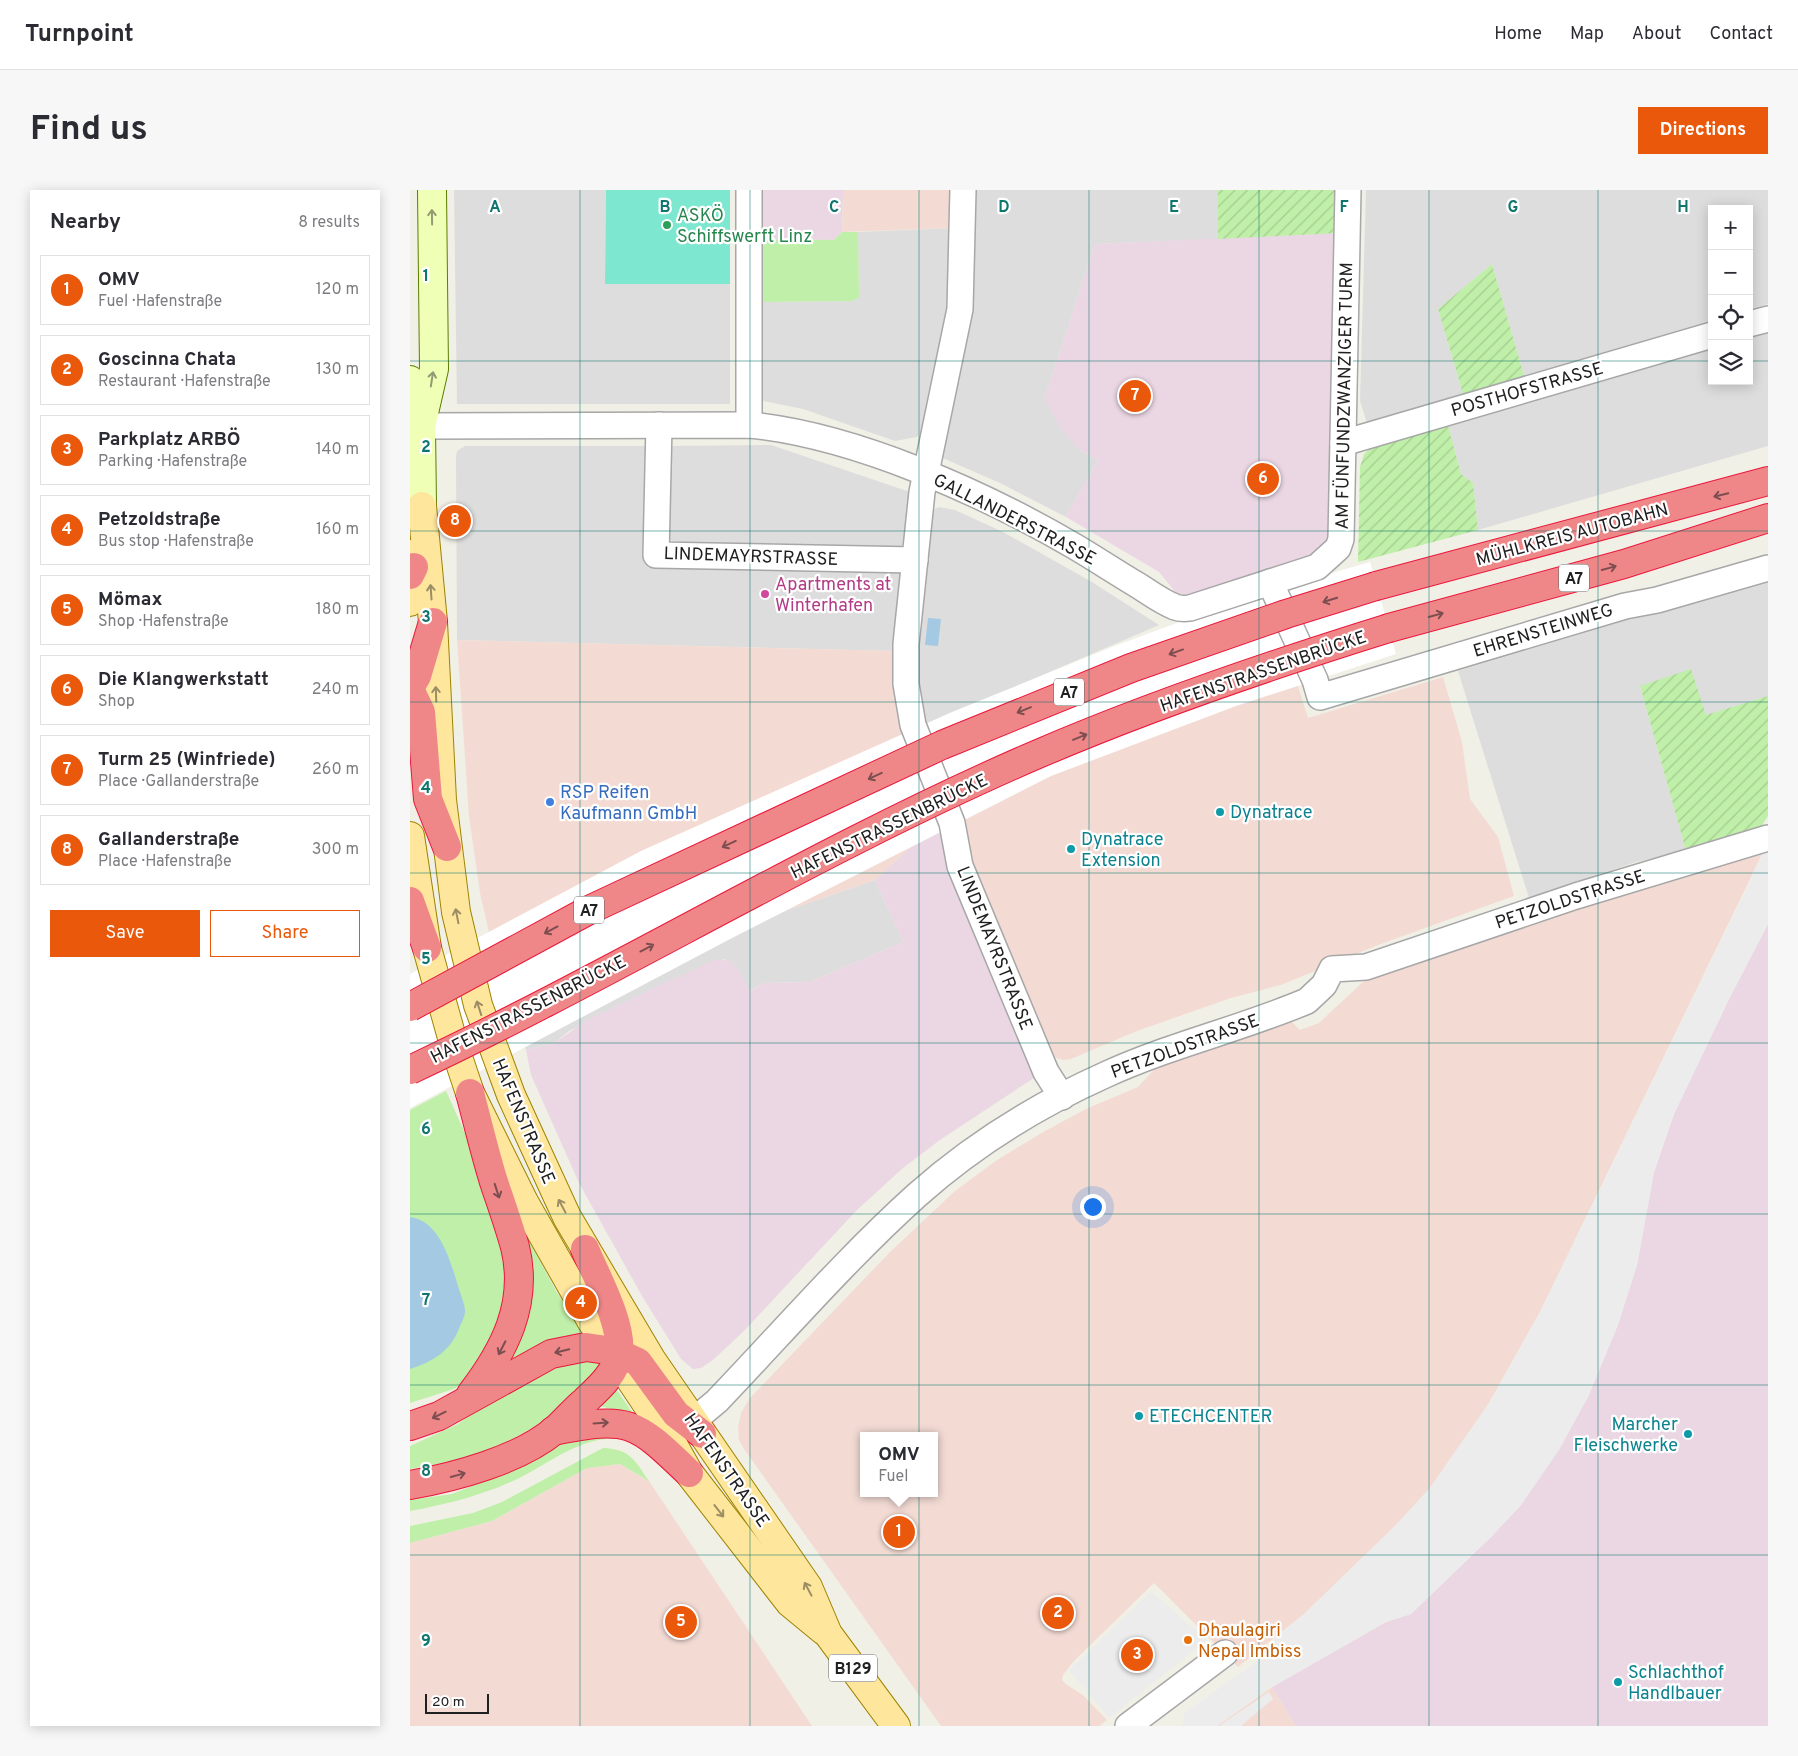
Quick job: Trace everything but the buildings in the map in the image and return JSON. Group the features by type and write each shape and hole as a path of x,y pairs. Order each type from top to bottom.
{"highway":[{"name":"MÜHLKREIS AUTOBAHN","path":"410,1007 591,909 942,745 1131,668 1286,614 1376,586 1768,482"},
{"name":"HAFENSTRASSENBRÜCKE","path":"410,1070 496,1029 662,940 841,848 1037,754 1176,699 1388,628 1624,564 1768,518"},
{"path":"433,622 417,676 410,688 421,712 428,799 447,847"},
{"path":"410,901 427,948"},
{"path":"410,1089 496,1029"},
{"path":"467,1400 488,1371 509,1331 517,1297 518,1273 515,1249 470,1093"},
{"path":"410,1485 451,1477 506,1458 553,1431 608,1377 619,1342 614,1319 585,1249"},
{"path":"410,1426 439,1416 551,1354 586,1347 638,1362 676,1414 697,1428"},
{"path":"553,1431 596,1423 612,1422 629,1426 650,1437 689,1473"}],"main road":[{"name":"HAFENSTRASSE","path":"410,602 421,426 434,369 432,190"},
{"name":"HAFENSTRASSE","path":"410,380 421,426"},
{"name":"HAFENSTRASSE","path":"416,506 433,622 440,765 447,847 456,912 478,1005 510,1095 530,1141 585,1249 651,1359 808,1587 828,1634 896,1726"},
{"name":"HAFENSTRASSE","path":"410,836 427,948 454,1045 470,1093 532,1217 615,1355 670,1439 689,1473 790,1603 828,1634"}],"street":[{"path":"749,190 749,425"},
{"name":"LINDEMAYRSTRASSE","path":"962,190 959,320 925,474 905,662 913,725 952,823 960,866 1046,1072 1062,1097"},
{"name":"AM FÜNFUNDZWANZIGER TURM","path":"1270,582 1317,567 1338,548 1342,529 1348,190"},
{"path":"1753,323 1768,319"},
{"name":"POSTHOFSTRASSE","path":"1343,443 1708,336"},
{"name":"LINDEMAYRSTRASSE","path":"659,425 656,555 915,560"},
{"name":"GALLANDERSTRASSE","path":"421,426 749,425 785,428 824,438 925,474 1023,519 1073,546 1175,607 1190,608 1270,582"},
{"name":"EHRENSTEINWEG","path":"1270,582 1315,680 1320,697 1626,606 1657,600 1768,568"},
{"name":"PETZOLDSTRASSE","path":"697,1428 717,1401 861,1248 918,1194 986,1143 1062,1097 1162,1051 1307,1001 1324,985 1332,969 1366,966 1576,896 1768,838"},
{"path":"1128,1726 1224,1653"}],"shaded area":[{"path":"454,190 606,190 605,284 730,284 730,404 457,404"},
{"name":"ASKÖ Schiffswerft Linz","path":"606,190 730,190 730,284 605,284"},
{"path":"763,190 843,190 842,232 834,240 763,239"},
{"path":"843,190 951,190 951,228 842,232"},
{"path":"972,190 1218,190 1218,239 1095,244 1045,398 1081,451 1098,460 1066,517 1000,483 938,456"},
{"path":"1366,190 1768,190 1768,304 1753,308 1753,205 1708,205 1708,321 1524,376 1492,264 1438,309 1463,394 1367,423 1360,401"},
{"path":"951,228 951,307 924,428 917,437 895,441 803,409 763,401 763,302 853,301 859,297 858,232"},
{"path":"1338,233 1331,536 1323,549 1312,560 1187,599 1177,594 1159,572 1066,517 1098,460 1081,451 1060,428 1045,398 1095,244"},
{"path":"1768,332 1768,446 1478,530 1473,483 1461,474 1448,425 1708,349 1708,385 1753,385 1753,336"},
{"path":"771,445 913,493 906,553 665,546 666,446"},
{"path":"465,446 649,446 649,561 905,569 897,651 457,640 456,456 457,451"},
{"path":"939,507 955,510 1003,532 1092,582 1159,625 1017,686 925,739 914,660 928,516"},
{"path":"1768,577 1768,696 1706,716 1640,686 1686,851 1636,862 1529,898 1458,671"},
{"path":"928,618 941,619 938,646 925,645"},
{"path":"457,640 897,651 939,821 875,880 782,912 493,950 480,893 469,816"},
{"path":"1293,670 1308,718 1443,677 1462,742 1470,799 1498,837 1514,896 1378,945 1281,985 1231,998 1137,1031 1071,1059 1056,1058 1050,1049 966,851 953,806"},
{"path":"939,821 941,837 1037,1076 940,1140 903,1168 856,1211 743,1332 713,1360 701,1368 693,1369 681,1359 642,1296 579,1183 531,1075 526,1050 554,1043 589,1019 716,959 731,961 737,967 750,991 764,983 810,982 903,942 875,880"},
{"path":"1767,844 1540,1312 1489,1403 1430,1488 1395,1526 1304,1614 1238,1667 1154,1583 1073,1662 1063,1675 1062,1680 1084,1696 1107,1720 1099,1726 941,1726 744,1449 739,1440 738,1427 741,1413 750,1398 890,1252 955,1191 997,1160 1088,1108 1138,1087 1161,1062 1289,1019 1300,1030 1319,1023 1365,980"},
{"path":"1768,844 1768,924 1730,997 1674,1114 1654,1172 1637,1265 1618,1325 1588,1397 1559,1450 1521,1505 1491,1537 1411,1614 1386,1622 1272,1687 1217,1726 1182,1726 1185,1712 1274,1650 1273,1639 1304,1614 1395,1526 1430,1488 1489,1403 1540,1312"},
{"path":"875,880 903,942 810,982 764,983 749,991 736,967 724,959 569,1031 554,1043 526,1050 521,1031 782,912"},
{"path":"1768,924 1768,1726 1296,1726 1272,1687 1386,1622 1411,1614 1491,1537 1521,1505 1588,1397 1618,1324 1637,1265 1654,1172 1674,1114 1730,997"},
{"path":"410,1217 421,1220 430,1226 443,1245 464,1303 465,1311 456,1335 447,1348 427,1362 410,1369"},
{"path":"620,1464 649,1481 812,1726 410,1726 410,1543 492,1521 587,1468"},
{"path":"1151,1592 1207,1640 1109,1718 1069,1670"},
{"path":"1272,1687 1296,1726 1217,1726"},
{"path":"1269,1692 1273,1699 1241,1726 1219,1726"}],"green space":[{"path":"1218,190 1339,190 1338,233 1218,239"},
{"path":"842,232 858,232 859,297 853,301 763,302 763,239 834,240"},
{"path":"1492,264 1524,376 1463,394 1438,309"},
{"path":"1448,425 1461,474 1473,483 1478,530 1358,562 1360,467 1364,454 1371,448"},
{"path":"1691,669 1706,715 1768,696 1768,816 1756,834 1686,851 1640,686"},
{"path":"446,1091 486,1180 502,1226 508,1309 473,1378 454,1389 410,1403 410,1110"},
{"path":"526,1235 556,1291 580,1328 580,1332 577,1335 510,1362 529,1268"},
{"path":"599,1358 603,1369 555,1416 504,1443 466,1459 410,1469 410,1446 458,1424 494,1397 551,1362"},
{"path":"612,1383 634,1415 596,1405"},
{"path":"600,1430 630,1441 597,1440 581,1445 494,1489 459,1500 410,1511 410,1500 452,1494 527,1464 578,1434"},
{"path":"603,1448 620,1451 631,1457 649,1481 620,1464 587,1468 492,1521 410,1543 410,1526 473,1513 502,1502"}],"pier":[{"path":"1370,562 1396,654 1236,706 1051,776 732,938 410,1108 410,974 641,851 952,712 1174,624 1307,580"}],"place":[{"name":"ASKÖ Schiffswerft Linz","path":"667,225"},
{"name":"Turm 25 (Winfriede)","path":"1135,396"},
{"name":"Die Klangwerkstatt","path":"1263,479"},
{"name":"Gallanderstraße","path":"455,521"},
{"name":"Apartments at Winterhafen","path":"765,594"},
{"name":"RSP Reifen Kaufmann GmbH","path":"550,802"},
{"name":"Dynatrace","path":"1220,812"},
{"name":"Dynatrace Extension","path":"1071,849"},
{"name":"Petzoldstraße","path":"581,1303"},
{"name":"ETECHCENTER","path":"1139,1416"},
{"name":"Marcher Fleischwerke","path":"1688,1434"},
{"name":"OMV","path":"899,1532"},
{"name":"Goscinna Chata","path":"1058,1613"},
{"name":"Mömax","path":"681,1622"},
{"name":"Dhaulagiri Nepal Imbiss","path":"1188,1640"},
{"name":"Parkplatz ARBÖ","path":"1137,1655"},
{"name":"Schlachthof Handlbauer","path":"1618,1682"}]}
